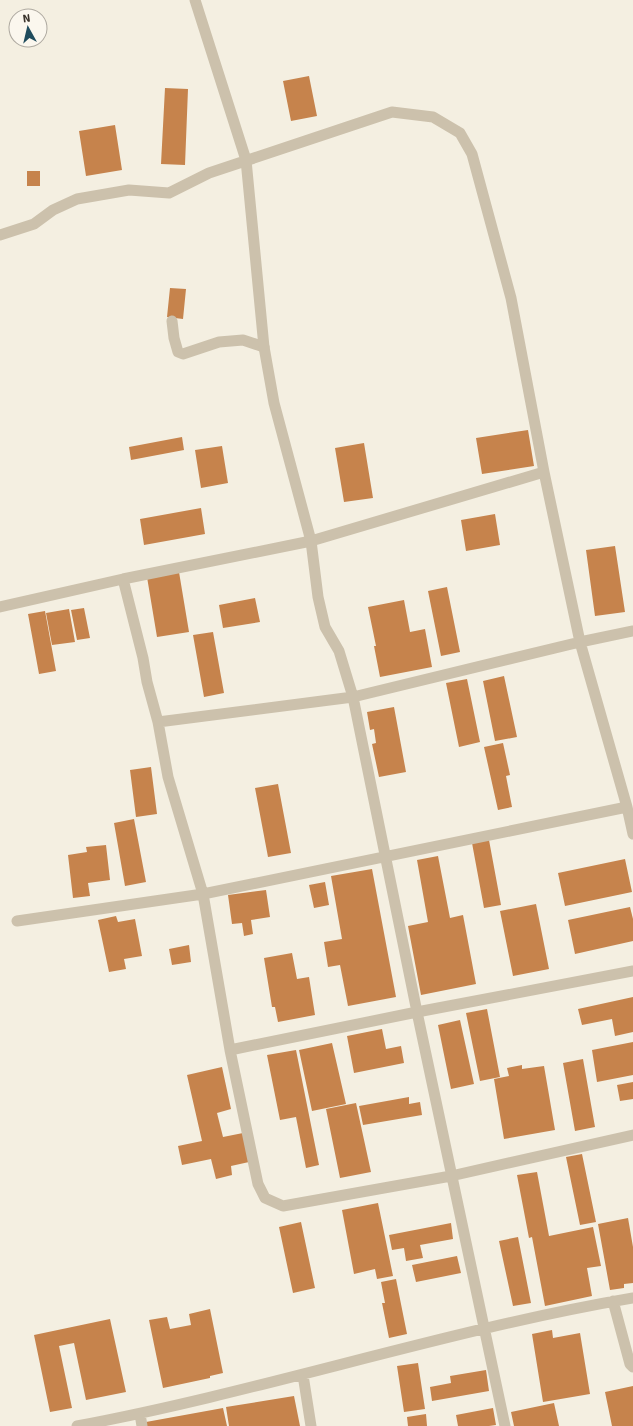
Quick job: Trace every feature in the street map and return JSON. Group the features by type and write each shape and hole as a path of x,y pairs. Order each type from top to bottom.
{"street":[{"path":"195,0 246,160 264,347 274,403 311,541 318,597 325,627 339,651 353,697 451,1176 505,1426"},
{"path":"0,235 34,224 53,210 77,199 129,190 169,193 208,173 392,112 433,117 460,133 472,154 511,298 544,472 580,642 628,807 633,834"},
{"path":"172,321 174,338 178,352 183,354 219,342 243,340 264,347"},
{"path":"0,607 123,579 311,541 544,472"},
{"path":"123,579 158,722 168,777 203,894 230,1050 258,1184 265,1198 283,1206 451,1176 633,1135"},
{"path":"158,722 353,697 580,642 633,631"},
{"path":"17,921 203,894 628,807"},
{"path":"230,1050 417,1012 633,971"},
{"path":"77,1426 140,1414 303,1375 484,1329 633,1298"},
{"path":"613,1301 630,1364 633,1367"},
{"path":"303,1375 311,1426"},
{"path":"140,1414 142,1426"}],"building":[{"path":"309,76 317,116 291,121 283,81"},
{"path":"165,88 188,89 185,165 161,164"},
{"path":"115,125 122,170 86,176 79,131"},
{"path":"27,171 40,171 40,186 27,186"},
{"path":"170,288 186,289 183,319 167,317"},
{"path":"528,430 534,466 482,474 476,438"},
{"path":"182,437 184,450 131,460 129,447"},
{"path":"364,443 373,498 344,502 335,448"},
{"path":"222,446 228,483 201,488 195,450"},
{"path":"201,508 205,534 144,545 140,519"},
{"path":"495,514 500,545 466,551 461,520"},
{"path":"615,546 625,612 595,616 586,550"},
{"path":"179,572 189,632 157,637 147,577"},
{"path":"447,587 460,652 441,656 428,591"},
{"path":"255,598 260,622 223,628 219,605"},
{"path":"404,600 410,632 425,629 432,667 380,677 374,646 376,646 368,607"},
{"path":"84,608 90,638 77,640 71,610"},
{"path":"69,609 75,642 52,645 46,613"},
{"path":"45,611 56,671 39,674 28,614"},
{"path":"213,632 224,693 204,697 193,635"},
{"path":"504,676 517,737 495,741 483,681"},
{"path":"467,679 480,742 459,747 446,683"},
{"path":"394,707 406,772 379,777 372,744 376,743 374,729 370,730 367,712"},
{"path":"503,743 510,775 506,776 512,807 498,810 484,747"},
{"path":"151,767 157,814 136,817 130,770"},
{"path":"278,784 291,853 268,857 255,788"},
{"path":"134,819 146,882 125,886 114,823"},
{"path":"489,840 501,905 484,908 472,843"},
{"path":"106,845 110,880 88,883 90,896 73,898 68,855 87,852 86,847"},
{"path":"438,856 450,918 463,915 476,984 421,995 408,926 428,922 417,860"},
{"path":"625,859 632,892 565,906 558,873"},
{"path":"372,869 396,997 348,1006 340,965 328,967 324,942 342,939 331,876"},
{"path":"325,882 329,905 314,908 309,885"},
{"path":"266,890 270,917 251,920 253,934 244,936 242,923 232,924 228,895"},
{"path":"536,904 549,969 513,976 500,911"},
{"path":"630,907 633,919 633,941 575,954 568,920"},
{"path":"116,916 118,922 135,919 142,956 124,959 126,969 109,972 98,920"},
{"path":"189,945 191,962 172,965 169,949"},
{"path":"292,953 297,979 309,977 315,1015 278,1022 275,1007 272,1007 264,958"},
{"path":"633,997 633,1032 615,1036 612,1019 582,1025 578,1009"},
{"path":"487,1009 500,1077 480,1081 466,1013"},
{"path":"460,1020 474,1084 451,1089 438,1025"},
{"path":"382,1029 386,1049 401,1046 404,1063 354,1073 347,1036"},
{"path":"633,1042 633,1075 597,1082 592,1050"},
{"path":"332,1043 346,1104 312,1111 299,1050"},
{"path":"296,1050 319,1165 306,1168 296,1117 280,1120 267,1055"},
{"path":"583,1059 595,1127 575,1131 563,1063"},
{"path":"522,1065 522,1069 544,1066 555,1130 504,1139 494,1079 509,1076 507,1068"},
{"path":"222,1067 231,1109 217,1113 223,1137 243,1133 249,1162 231,1166 232,1175 216,1179 211,1159 182,1165 178,1146 202,1141 187,1075"},
{"path":"633,1082 633,1099 620,1101 617,1085"},
{"path":"409,1097 409,1104 420,1102 422,1115 363,1125 359,1106"},
{"path":"356,1103 371,1172 340,1178 326,1109"},
{"path":"582,1154 596,1222 580,1225 566,1157"},
{"path":"537,1172 549,1236 593,1227 601,1266 587,1268 592,1296 545,1306 532,1237 529,1238 517,1175"},
{"path":"378,1203 393,1276 377,1279 375,1269 354,1274 342,1210"},
{"path":"628,1218 633,1247 633,1283 624,1284 624,1288 610,1290 598,1224"},
{"path":"301,1222 315,1288 293,1293 279,1227"},
{"path":"451,1223 453,1239 420,1245 423,1258 406,1261 404,1248 392,1250 389,1235"},
{"path":"518,1237 531,1303 513,1306 499,1241"},
{"path":"457,1256 461,1273 416,1282 412,1265"},
{"path":"396,1279 407,1334 389,1338 382,1303 385,1303 381,1282"},
{"path":"210,1309 223,1373 210,1376 210,1378 163,1388 149,1320 167,1317 170,1329 191,1325 189,1314"},
{"path":"110,1319 126,1392 86,1400 74,1343 59,1346 72,1408 50,1412 34,1335"},
{"path":"552,1330 553,1338 580,1333 590,1394 543,1402 532,1334"},
{"path":"418,1363 425,1409 404,1412 397,1366"},
{"path":"486,1370 489,1391 432,1401 430,1387 451,1383 450,1376"},
{"path":"633,1386 633,1426 612,1426 605,1392"},
{"path":"294,1396 300,1426 229,1426 226,1407"},
{"path":"554,1403 559,1426 514,1426 511,1412"},
{"path":"223,1408 227,1426 147,1426 146,1422"},
{"path":"493,1408 496,1425 458,1426 456,1415"},
{"path":"426,1414 427,1426 408,1426 407,1417"}]}
